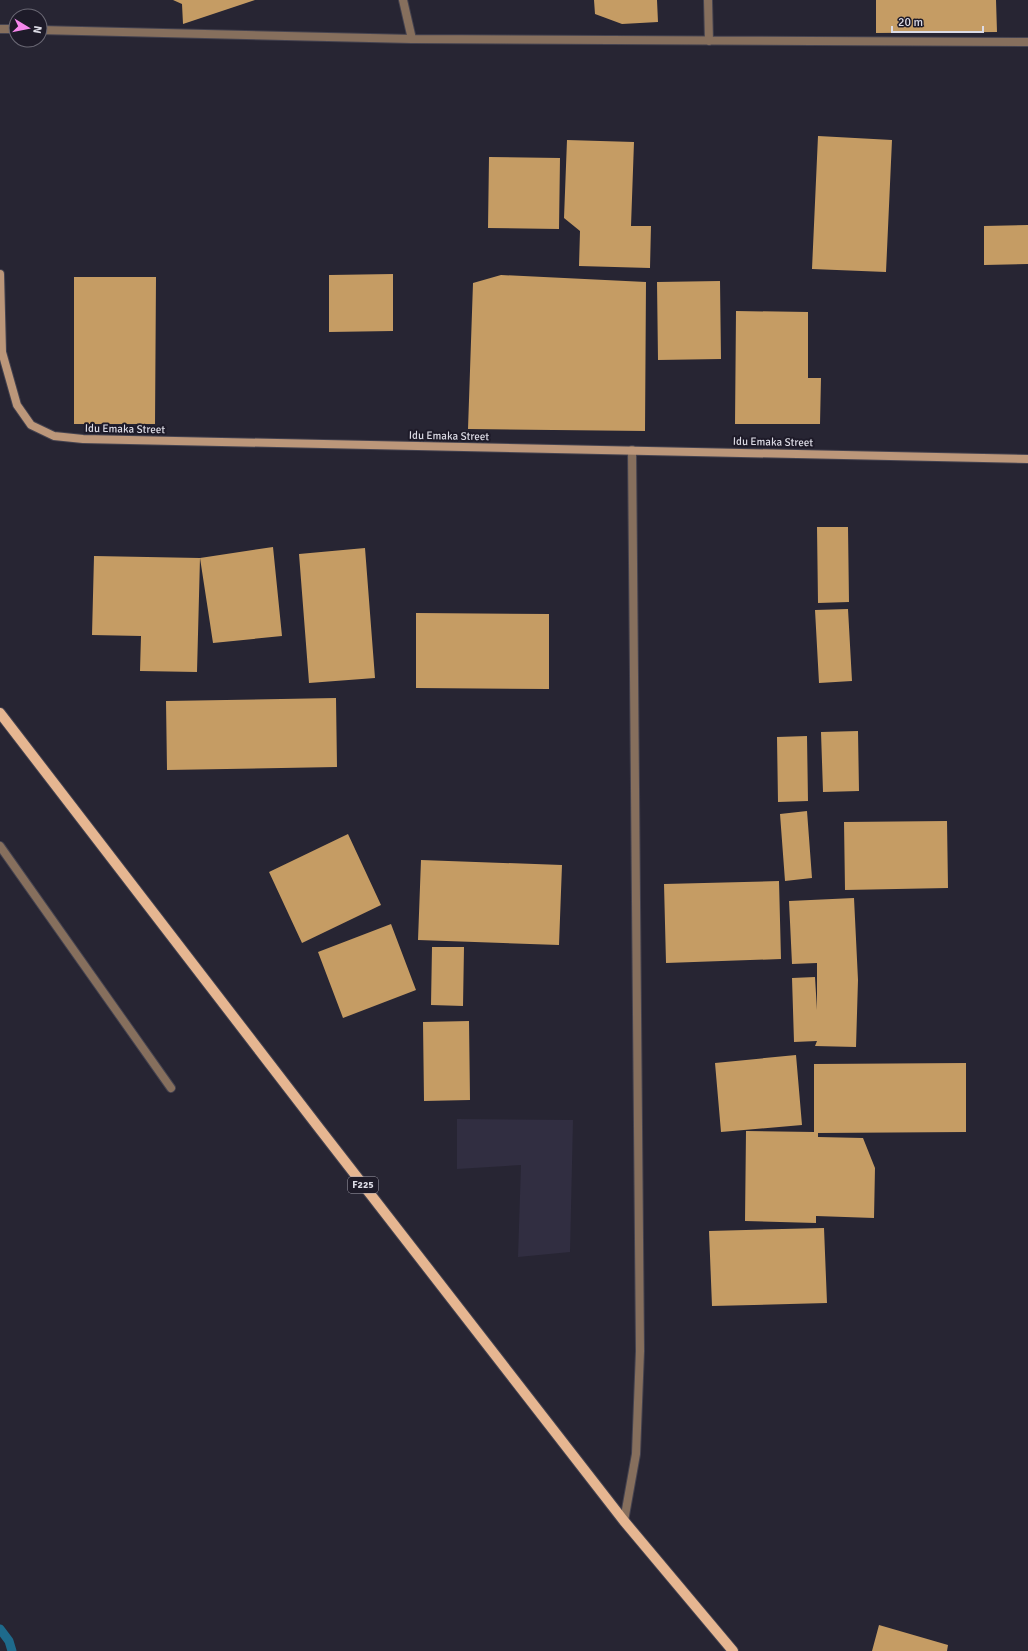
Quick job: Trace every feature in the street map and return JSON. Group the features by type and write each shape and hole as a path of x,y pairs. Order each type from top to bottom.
{"main road":[{"name":"F225","path":"0,713 299,1103 624,1521 732,1651"}],"street":[{"path":"403,0 412,39"},
{"path":"708,0 709,42"},
{"path":"48,30 412,39 709,42 1028,42"},
{"name":"Idu Emaka Street","path":"0,274 2,352 17,405 30,425 54,436 83,439 1028,459"},
{"path":"624,1521 636,1454 640,1351 632,450"},
{"path":"0,846 171,1088"}],"shaded area":[{"path":"457,1119 573,1120 570,1252 518,1257 521,1165 457,1169"}],"building":[{"path":"173,0 255,0 183,24 182,4"},
{"path":"594,0 657,0 658,22 622,24 595,14"},
{"path":"876,0 996,0 997,32 876,33"},
{"path":"818,136 892,140 886,272 812,269"},
{"path":"567,140 634,142 631,226 651,226 650,268 579,266 580,231 564,218"},
{"path":"489,157 560,158 559,229 488,228"},
{"path":"1028,225 1028,264 984,265 984,226"},
{"path":"393,274 393,331 329,332 329,275"},
{"path":"501,275 646,282 645,431 468,429 473,283"},
{"path":"74,277 156,277 155,424 74,424"},
{"path":"720,281 721,359 658,360 657,282"},
{"path":"736,311 808,312 808,378 821,378 820,424 735,424"},
{"path":"817,527 848,527 849,602 818,603"},
{"path":"273,547 282,636 213,643 200,558"},
{"path":"365,548 375,678 309,683 299,554"},
{"path":"94,556 200,558 197,672 140,671 141,636 92,635"},
{"path":"848,609 852,681 819,683 815,610"},
{"path":"416,613 549,614 549,689 416,688"},
{"path":"336,698 337,767 167,770 166,701"},
{"path":"858,731 859,791 823,792 821,732"},
{"path":"807,736 808,801 778,802 777,737"},
{"path":"807,811 812,878 785,881 780,814"},
{"path":"947,821 948,888 845,890 844,822"},
{"path":"348,834 381,905 302,943 269,872"},
{"path":"421,860 562,865 559,945 418,940"},
{"path":"779,881 781,959 666,963 664,884"},
{"path":"854,898 858,980 856,1047 815,1046 817,1041 794,1042 792,978 815,977 817,1010 817,963 792,964 789,901"},
{"path":"391,924 416,990 343,1018 318,952"},
{"path":"432,947 464,947 463,1006 431,1005"},
{"path":"469,1021 470,1100 424,1101 423,1022"},
{"path":"796,1055 802,1125 721,1132 715,1063"},
{"path":"966,1063 966,1132 818,1133 818,1137 863,1138 875,1168 874,1218 816,1216 816,1223 745,1221 746,1131 814,1132 814,1064"},
{"path":"824,1228 827,1303 712,1306 709,1231"},
{"path":"879,1625 948,1645 947,1651 872,1651"}],"waterway":[{"path":"0,1629 9,1641 12,1651"}]}
